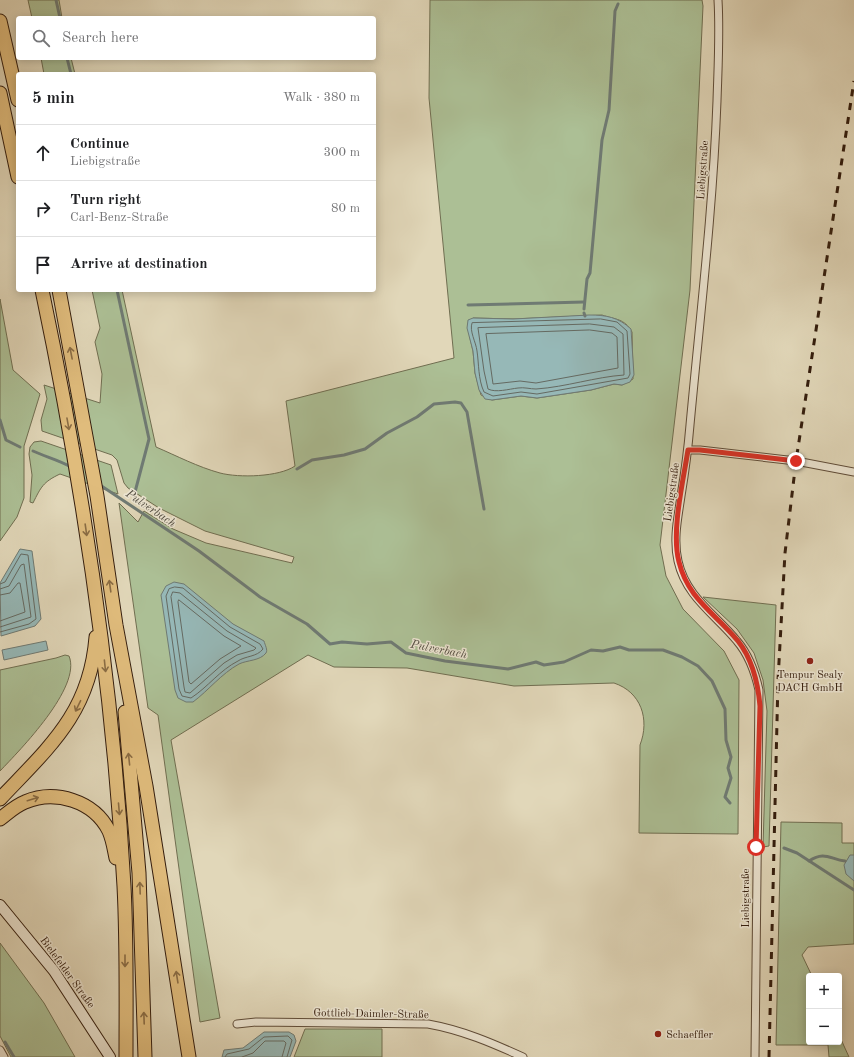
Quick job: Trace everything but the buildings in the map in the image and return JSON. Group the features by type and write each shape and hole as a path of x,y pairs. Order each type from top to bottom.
{"highway":[{"path":"0,21 16,91"},
{"path":"0,93 16,168"},
{"path":"42,292 80,491 94,586 112,733 124,888 126,1057"},
{"path":"59,292 97,496 116,625 146,786 189,1057"},
{"path":"0,799 57,737 73,717 80,704 91,671 95,650 96,634 94,586"},
{"path":"116,625 139,866 145,1057"},
{"path":"0,819 18,806 36,798 59,797 82,804 98,816 108,831 124,888"}],"main road":[{"name":"Bielefelder Straße","path":"0,905 54,972 109,1055"}],"street":[{"name":"Liebigstraße","path":"718,0 720,28 716,139 688,450 677,529 678,561 683,577 691,592 701,605 733,636 747,655 754,671 759,690 755,1057"},
{"path":"688,450 700,450 796,461 854,472"},
{"name":"Gottlieb-Daimler-Straße","path":"237,1024 256,1022 428,1024 451,1028 478,1037 523,1057"},
{"path":"0,1050 4,1057"}],"green space":[{"path":"28,0 59,0 62,16 32,16"},
{"path":"430,0 702,0 703,6 690,290 660,545 666,576 683,609 724,651 739,680 738,834 639,833 640,745 644,726 643,716 637,700 631,693 614,683 514,686 407,668 334,667 308,655 171,740 220,1018 200,1022 158,715 148,708 119,503 138,522 144,511 173,529 206,543 292,563 294,557 205,531 159,508 128,488 124,483 117,460 112,455 42,431 41,420 47,399 44,385 100,403 102,374 95,342 100,328 92,292 122,292 156,447 212,471 237,476 259,476 288,470 295,466 286,401 454,358 429,98","holes":["602,315 626,324 632,332 633,379 622,385 614,384 591,390 537,398 521,396 492,400 481,395 475,373 470,338 473,318 513,319"]},
{"path":"41,60 72,60 74,72 44,72"},
{"path":"0,299 13,370 40,394 24,446 24,498 17,517 0,541"},
{"path":"41,441 111,465 118,494 60,474 46,482 33,503 30,502 32,475 29,454 30,447 34,442"},
{"path":"703,597 776,605 769,846 763,847 767,711 763,680 754,653 737,629"},
{"path":"65,655 69,656 71,669 67,684 47,717 34,734 0,771 0,670"},
{"path":"781,822 842,823 842,843 854,843 854,944 808,947 802,955 811,973 806,973 806,1045 776,1045"},
{"path":"0,943 44,1003 75,1057 11,1057 0,1036"},
{"path":"305,1029 382,1029 382,1057 294,1057"},
{"path":"842,1042 849,1057 829,1057 828,1045 842,1045"}],"water":[{"path":"589,315 616,319 631,329 634,375 630,382 622,385 614,384 591,390 537,398 521,396 492,400 485,399 479,390 475,373 473,351 467,328 468,320 473,318 513,319"},
{"path":"20,549 32,551 41,619 35,626 1,636 0,583"},
{"path":"174,582 184,584 233,624 264,641 267,649 267,652 260,658 239,664 233,668 193,702 186,702 178,698 175,690 161,595 166,586"},
{"path":"46,641 48,650 4,660 2,650"},
{"path":"850,855 854,855 854,881 846,874 844,865"},
{"path":"264,1032 289,1032 294,1035 296,1041 290,1057 222,1057 224,1050 243,1048"}],"waterway":[{"path":"56,0 60,16"},
{"path":"584,309 587,279 590,273 602,140 609,110 615,11 618,4"},
{"path":"68,60 70,72"},
{"path":"117,292 149,439 135,492"},
{"path":"468,305 584,302"},
{"path":"297,469 312,460 344,455 365,449 387,433 417,417 434,404 455,402 461,403 467,412 484,509"},
{"name":"Pulverbach","path":"0,420 6,440 20,447"},
{"name":"Pulverbach","path":"33,451 71,467"},
{"name":"Pulverbach","path":"100,485 199,551 260,597 307,624 330,644 342,642 367,644 391,642 406,653 445,661 508,669 536,662 544,665 564,662 591,650 603,651 620,647 629,650 663,650 682,657 698,666 712,681 725,709 726,740 731,757 728,768 731,778 725,797 730,803"},
{"name":"Pulverbach","path":"784,848 797,853 854,890"},
{"path":"809,861 819,856 828,856 845,861"},
{"path":"5,1042 14,1057"}],"railway":[{"path":"769,1057 778,680 785,553 796,461 854,81"}],"place":[{"name":"Tempur Sealy DACH GmbH","path":"810,661"},
{"name":"Schaeffler","path":"658,1034"}],"route":[{"path":"756,847 760,706 759,690 754,671 747,655 728,630 701,605 691,592 683,577 678,561 676,545 677,529 688,450 700,450 796,461"}]}
